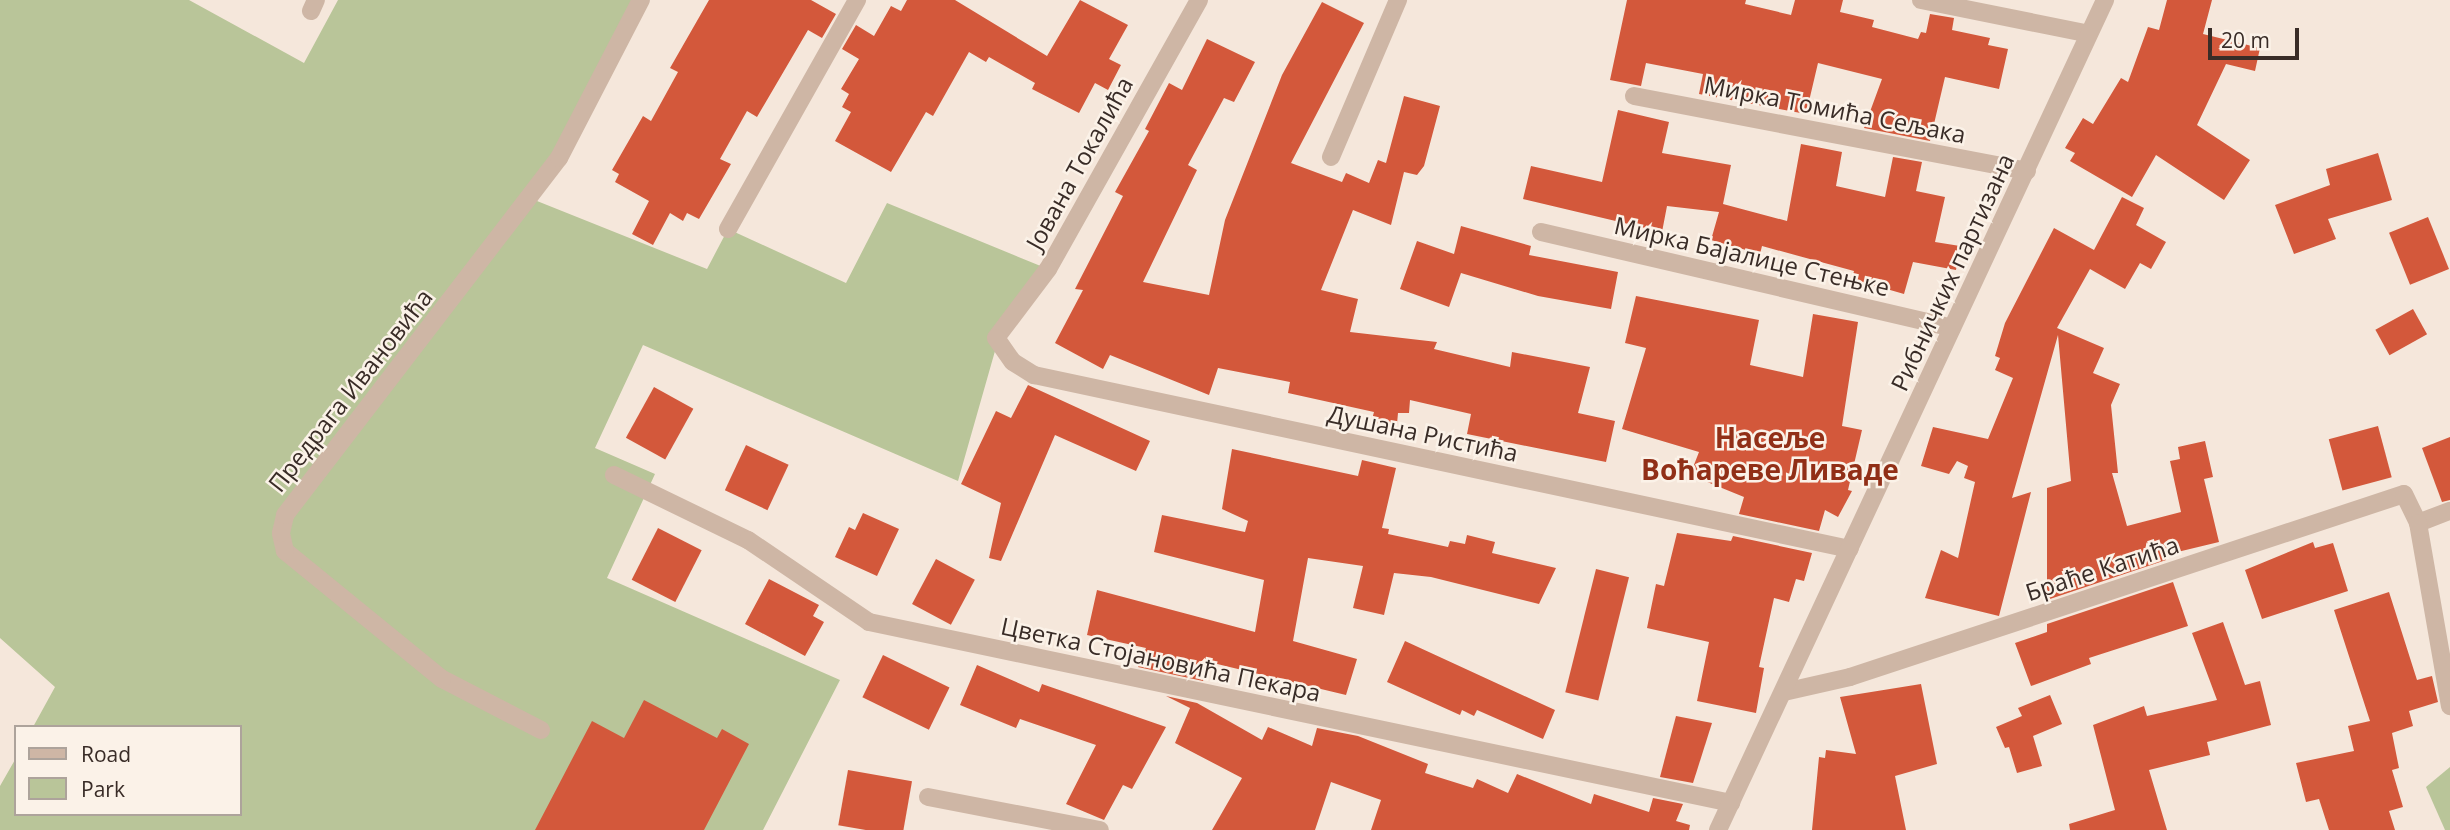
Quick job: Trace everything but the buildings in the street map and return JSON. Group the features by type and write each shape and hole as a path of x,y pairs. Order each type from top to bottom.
{"street":[{"name":"Предрага Ивановића","path":"541,730 442,679 285,551 281,533 285,515 559,158 641,0"},
{"path":"729,229 857,0"},
{"name":"Јована Токалића","path":"997,344 1000,332 1048,269 1199,0"},
{"path":"1331,157 1398,0"},
{"path":"1922,0 2090,34"},
{"name":"Рибничких партизана","path":"1718,830 2105,0"},
{"name":"Мирка Томића Сељака","path":"1633,96 2027,171"},
{"name":"Мирка Бајалице Стењке","path":"1541,232 1952,328"},
{"name":"Душана Ристића","path":"997,344 1013,362 1034,374 1850,549"},
{"name":"Цветка Стојановића Пекара","path":"614,475 748,540 869,622 1731,803"},
{"name":"Браће Катића","path":"1784,692 1850,677 2404,494 2418,523 2450,706"},
{"path":"2418,523 2450,511"},
{"path":"928,797 1100,830"}],"green space":[{"path":"0,0 189,0 304,63 338,0 641,0 537,201 707,269 728,229 846,283 887,203 1048,269 997,344 958,481 643,345 595,448 655,474 607,578 840,680 763,830 0,830 0,786 14,762 14,816 242,816 242,725 34,725 55,687 0,638"},
{"path":"2450,767 2450,830 2445,830 2426,787"}],"district":[{"name":"Насеље Воћареве Ливаде","path":"1770,453"}]}
